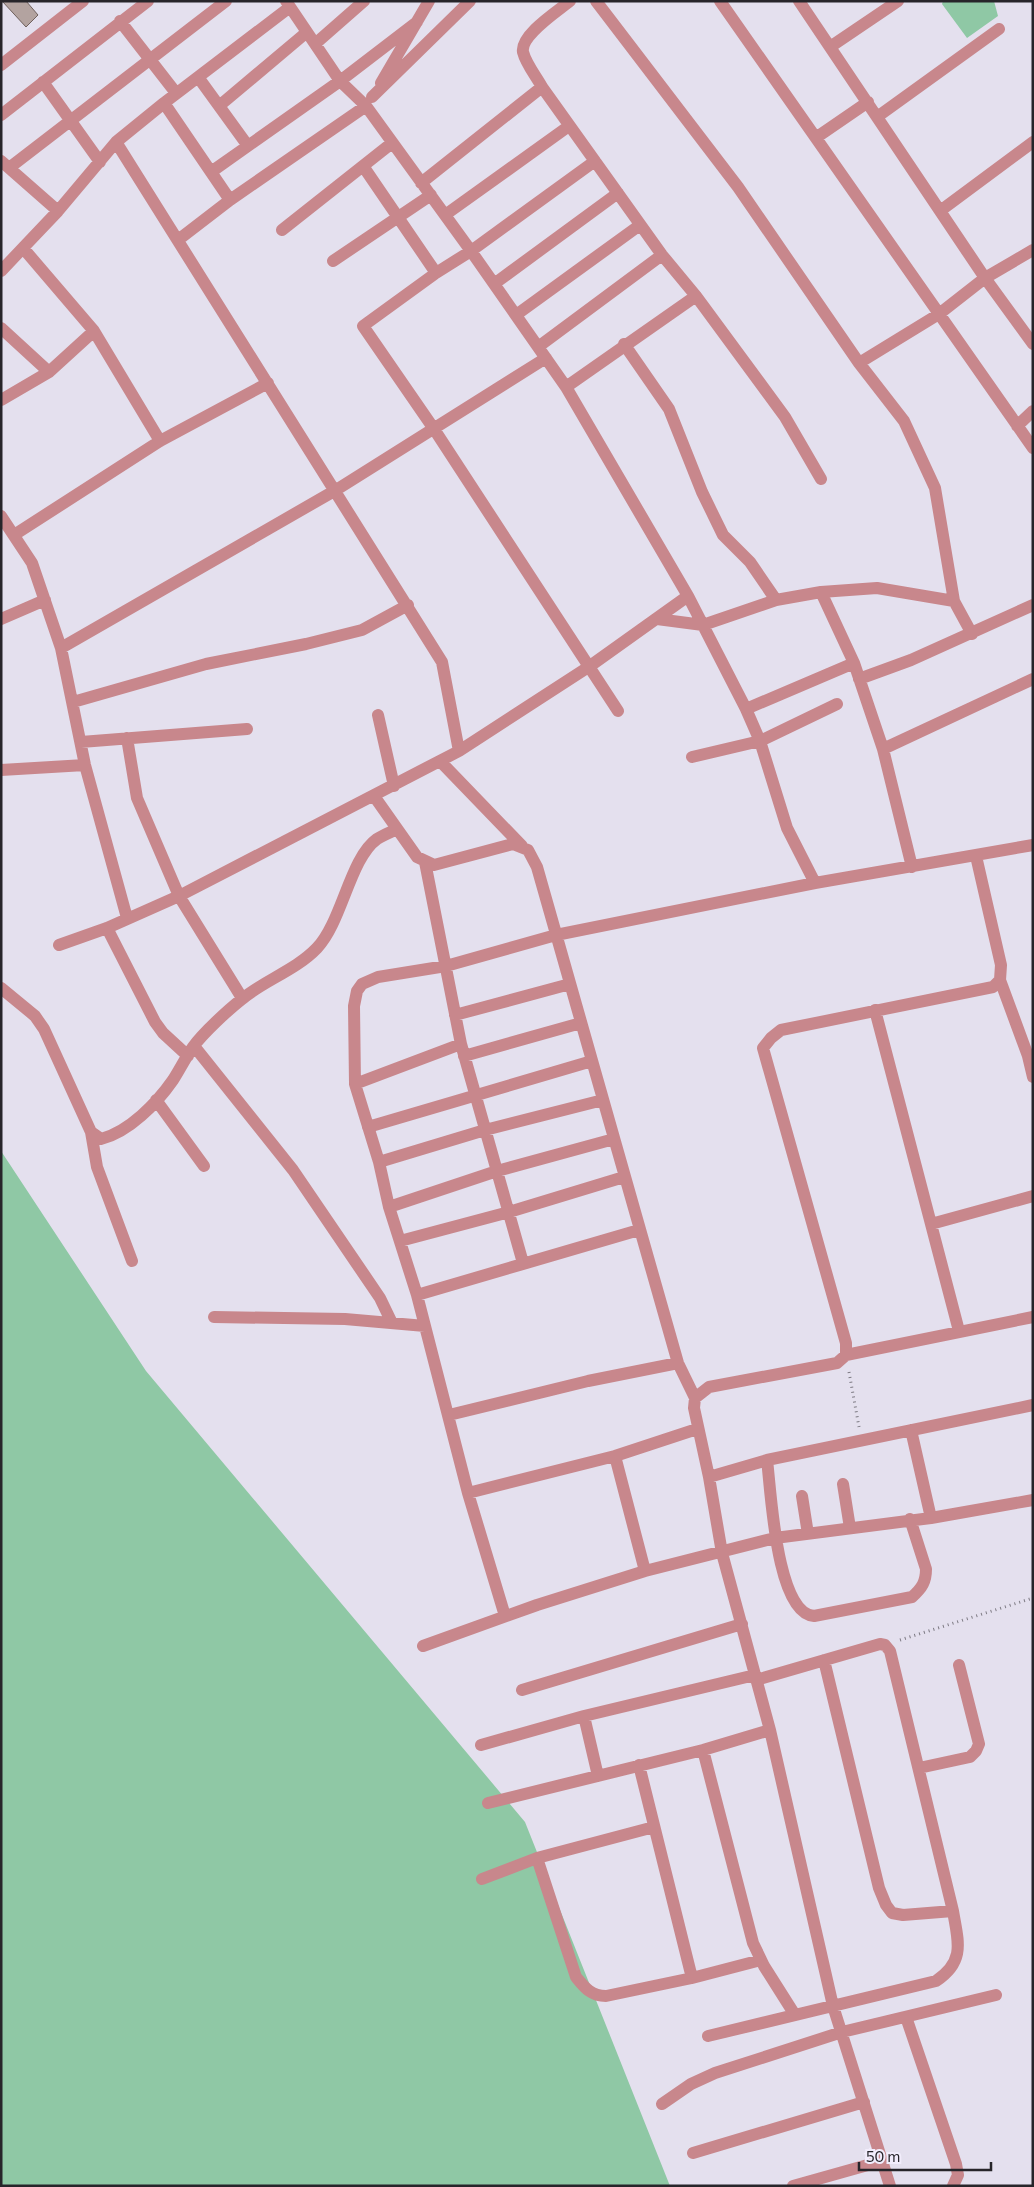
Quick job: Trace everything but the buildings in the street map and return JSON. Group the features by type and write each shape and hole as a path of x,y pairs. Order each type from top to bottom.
{"street":[{"path":"1,65 83,1"},
{"path":"1,115 148,1"},
{"path":"58,210 5,165 71,122 149,59 226,1"},
{"path":"315,44 364,1"},
{"path":"429,1 372,98 470,1"},
{"path":"570,1 528,36 523,50 526,60 542,87 640,225 696,296 786,417 821,479"},
{"path":"596,1 738,187 859,363 904,421 935,488 954,601 972,634"},
{"path":"720,1 1033,448"},
{"path":"798,1 868,102 985,278 1033,344"},
{"path":"830,47 898,1"},
{"path":"1,271 58,210 116,142 288,4 340,81 366,106 472,251 566,387 688,596 746,709 760,741 787,828 815,883"},
{"path":"120,21 176,93"},
{"path":"211,172 340,81 417,22"},
{"path":"877,117 999,29"},
{"path":"219,106 307,32"},
{"path":"198,77 248,146"},
{"path":"42,82 100,162"},
{"path":"421,183 542,87"},
{"path":"817,137 868,102"},
{"path":"164,103 230,200"},
{"path":"178,240 230,200 366,106"},
{"path":"445,215 569,126"},
{"path":"116,142 336,490 442,662 459,751"},
{"path":"940,211 1033,142"},
{"path":"282,230 392,143"},
{"path":"595,161 472,251 363,326 434,429 618,711"},
{"path":"364,166 436,274"},
{"path":"494,284 618,194"},
{"path":"334,261 430,195"},
{"path":"516,316 640,225"},
{"path":"22,248 94,331 160,442"},
{"path":"859,363 939,314 985,278 1033,250"},
{"path":"538,347 662,255"},
{"path":"566,387 624,344 696,296"},
{"path":"1,328 49,372"},
{"path":"1,400 49,372 94,331"},
{"path":"624,344 669,409 702,492 723,535 750,562 776,600"},
{"path":"61,648 336,490 546,358"},
{"path":"14,535 160,442 268,383"},
{"path":"1017,426 1033,411"},
{"path":"1,516 32,563 61,648 85,765 127,918"},
{"path":"656,618 703,626 776,600 822,592 877,588 954,601"},
{"path":"822,592 854,663 883,749 912,867"},
{"path":"59,945 107,928 179,896 459,751 590,666 688,596"},
{"path":"1,619 45,600"},
{"path":"860,679 972,634 1033,605"},
{"path":"72,702 206,664 306,644 362,630 408,606"},
{"path":"746,709 854,663"},
{"path":"883,749 1033,679"},
{"path":"692,757 760,741 837,704"},
{"path":"378,714 394,786"},
{"path":"80,742 247,730"},
{"path":"127,738 137,798 179,896 242,998"},
{"path":"440,761 528,850 537,867 678,1362 696,1398 694,1408 709,1477 722,1553 770,1730 833,2006 890,2186"},
{"path":"1,770 85,765"},
{"path":"374,796 417,857 425,862 434,865 513,844 522,846"},
{"path":"91,1132 101,1139 112,1136 127,1126 156,1100 172,1081 191,1051 242,998 306,958 318,948 330,931 361,859 377,839 397,829"},
{"path":"505,1616 468,1493 417,1296 389,1207 379,1162 355,1084 354,1006 357,990 362,984 378,977 446,966 556,935 815,883 1033,845"},
{"path":"976,856 1001,964 1000,980 1030,1056 1033,1077"},
{"path":"425,862 463,1050 523,1263"},
{"path":"107,928 155,1022 163,1033 191,1051 293,1170 380,1298 392,1323"},
{"path":"846,1355 846,1343 762,1048 782,1030 992,987 1000,980"},
{"path":"456,1015 570,984"},
{"path":"1,988 35,1016 44,1029 91,1132 96,1167 132,1261"},
{"path":"875,1010 960,1331"},
{"path":"355,1084 463,1050 581,1023"},
{"path":"368,1127 592,1061"},
{"path":"156,1100 204,1166"},
{"path":"379,1162 485,1130 603,1100"},
{"path":"389,1207 497,1171 614,1139"},
{"path":"400,1241 509,1212 624,1177"},
{"path":"931,1224 1033,1196"},
{"path":"417,1296 639,1230"},
{"path":"214,1317 345,1319 425,1326"},
{"path":"696,1398 709,1387 837,1363 846,1355 1033,1317"},
{"path":"449,1415 588,1381 678,1362"},
{"path":"709,1477 767,1460 1033,1405"},
{"path":"468,1493 615,1456 698,1429"},
{"path":"911,1430 931,1518"},
{"path":"615,1456 644,1571"},
{"path":"767,1460 776,1538 790,1596 798,1609 808,1616 912,1597 922,1588 926,1577 926,1569 910,1519"},
{"path":"843,1484 850,1528"},
{"path":"802,1496 808,1534"},
{"path":"423,1646 505,1616 644,1571 776,1538 910,1519 931,1518 1033,1500"},
{"path":"522,1690 742,1624"},
{"path":"481,1745 584,1716 754,1674 824,1660 880,1644 885,1645 890,1651 954,1911 958,1946 956,1958 949,1972 936,1980 708,2036"},
{"path":"824,1660 880,1888 886,1905 892,1913 903,1915 954,1911"},
{"path":"919,1768 970,1757 976,1751 979,1744 959,1665"},
{"path":"584,1716 598,1776"},
{"path":"488,1803 702,1750 770,1730"},
{"path":"702,1750 753,1943 761,1960 795,2015"},
{"path":"639,1765 692,1978"},
{"path":"482,1879 537,1858 654,1827"},
{"path":"537,1858 576,1977 587,1990 596,1996 606,1996 692,1978 761,1960"},
{"path":"662,2104 691,2084 715,2073 842,2032 996,1995"},
{"path":"906,2017 956,2164 958,2175 953,2186"},
{"path":"693,2153 864,2102"},
{"path":"793,2186 882,2161"}],"path":[{"path":"846,1355 861,1440"},
{"path":"885,1645 1033,1598"}],"green space":[{"path":"943,1 994,1 998,16 967,38 942,4"},
{"path":"1,1151 146,1371 525,1822 670,2186 1,2186"}]}
